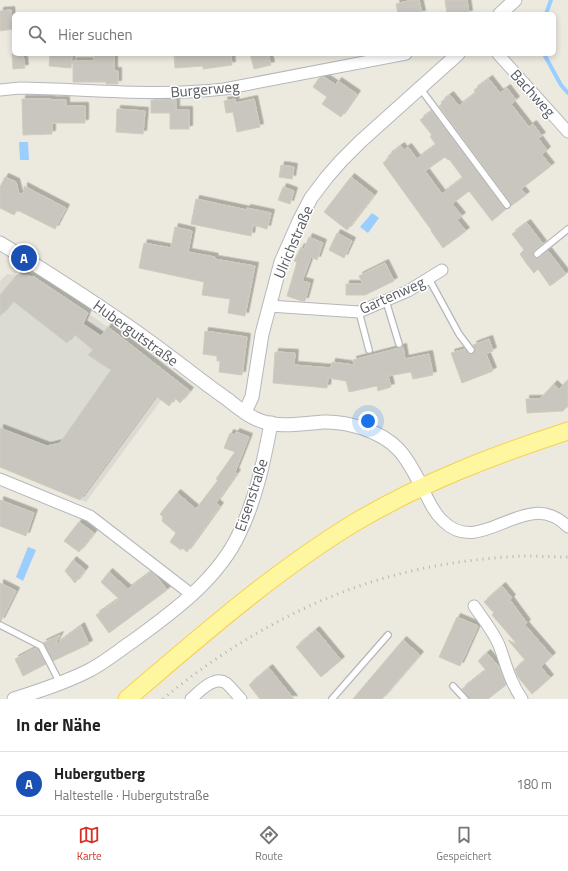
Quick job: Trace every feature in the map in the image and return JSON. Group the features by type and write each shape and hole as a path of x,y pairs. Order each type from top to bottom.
{"main road":[{"path":"127,699 234,609 288,567 354,523 422,487 468,466 568,431"}],"street":[{"path":"502,12 515,0"},
{"name":"Burgerweg","path":"0,90 20,88 203,92 224,90 396,56"},
{"name":"Ulrichstraße","path":"245,412 252,398 262,334 281,262 311,198 341,161 456,56"},
{"name":"Bachweg","path":"500,56 568,132"},
{"name":"Hubergutstraße","path":"0,243 66,283 103,308 254,418 271,423"},
{"name":"Gartenweg","path":"269,306 359,312 386,301 429,279 442,270"},
{"path":"271,423 296,425 338,422 367,430 392,443 408,462 437,515 443,522 458,532 476,532 525,514 536,512 555,517 568,527"},
{"name":"Eisenstraße","path":"14,699 60,683 90,670 147,630 208,578 239,535 259,482 271,423"},
{"path":"0,479 90,516 191,594"},
{"path":"474,606 499,644 512,683 522,699"},
{"path":"191,699 216,680 226,683 241,699"}],"lane":[{"path":"420,88 507,205"},
{"path":"537,254 568,229"},
{"path":"429,279 459,334 471,350"},
{"path":"386,301 399,344"},
{"path":"359,312 369,350"},
{"path":"0,625 41,646 60,683"},
{"path":"332,699 388,635"},
{"path":"453,686 465,699"}],"shaded area":[{"path":"7,274 34,277 108,327 176,380 86,502 0,467 0,281"}],"water":[{"path":"19,142 28,142 29,160 20,160"},
{"path":"372,213 379,218 368,233 360,227"},
{"path":"28,547 36,550 23,581 16,577"}],"building":[{"path":"419,0 422,12 398,12 396,4"},
{"path":"445,0 467,0 469,12 447,12"},
{"path":"11,10 12,29 0,31 0,11"},
{"path":"12,56 23,56 25,68 13,69"},
{"path":"50,56 72,56 71,68 49,66"},
{"path":"94,56 114,56 114,71 118,71 118,84 106,84 106,82 73,82 73,61 94,61"},
{"path":"174,56 231,56 232,65 203,69 203,66 175,68"},
{"path":"251,56 269,56 271,65 254,69"},
{"path":"324,77 336,85 338,81 357,94 341,117 322,104 327,97 313,87 319,78"},
{"path":"489,79 500,93 507,88 516,100 511,104 529,127 533,124 542,136 538,138 547,150 542,155 551,166 521,189 526,195 511,206 510,202 439,106 442,104 441,102 450,95 459,106 476,93 474,90"},
{"path":"22,99 66,100 66,106 85,106 85,123 52,123 52,134 23,135"},
{"path":"235,99 236,103 254,99 260,127 237,132 233,112 226,113 224,101"},
{"path":"151,100 176,100 176,110 189,110 189,129 170,129 170,113 151,113"},
{"path":"117,109 145,111 143,134 116,132"},
{"path":"432,111 506,209 492,221 469,191 452,204 462,216 457,220 466,231 443,248 383,163 389,158 388,156 401,146 404,150 408,147 417,159 436,145 430,136 432,135 420,120","holes":["445,157 448,160 449,159 463,178 442,194 425,171"]},
{"path":"281,165 294,167 292,179 279,177"},
{"path":"5,177 16,182 19,194 24,193 24,186 66,208 55,229 17,210 14,215 0,208 0,187"},
{"path":"351,177 374,195 347,230 324,212"},
{"path":"283,187 294,191 290,204 278,200"},
{"path":"196,199 247,210 247,208 271,213 267,229 253,225 251,236 191,224"},
{"path":"527,223 543,244 534,251 533,256 538,258 548,251 566,274 550,286 538,269 534,273 526,263 520,254 524,250 512,234"},
{"path":"175,227 192,231 188,252 215,257 214,259 255,266 245,316 228,313 230,299 202,295 204,282 139,268 144,243 171,248"},
{"path":"337,233 352,241 344,258 329,250"},
{"path":"309,237 323,243 317,260 311,257 302,281 310,283 305,301 302,301 287,296 297,262 294,261 301,247 304,249"},
{"path":"385,263 394,281 365,295 346,295 346,284 363,284 359,276"},
{"path":"20,275 34,277 88,313 83,324 101,336 108,327 190,391 180,403 175,398 169,406 156,396 80,500 0,467 0,428 47,446 60,443 111,370 88,355 93,350 74,334 67,343 13,301 0,316 0,295 12,281"},
{"path":"205,331 247,337 242,375 219,372 220,361 217,361 217,356 203,354"},
{"path":"489,339 493,351 486,354 493,371 462,383 451,353 465,349 469,354 472,354 475,350 473,345"},
{"path":"403,347 405,359 429,354 433,375 413,379 411,372 388,376 391,387 378,391 377,386 349,392 346,381 328,378 327,388 273,383 275,352 295,353 294,365 331,368 332,362 354,365 353,360"},
{"path":"568,380 568,405 563,411 527,413 526,399 540,399 554,384 559,389"},
{"path":"236,432 249,437 235,472 237,473 216,503 220,506 187,552 182,548 181,550 170,542 176,533 162,521 163,517 160,514 177,493 196,509 218,480 216,479 235,452 224,448 230,433 235,435"},
{"path":"0,500 34,513 26,536 0,526"},
{"path":"79,522 94,533 79,552 64,541"},
{"path":"73,560 85,570 75,583 65,571"},
{"path":"109,572 128,589 151,572 158,578 167,590 109,633 96,615 119,599 101,582"},
{"path":"0,583 16,591 1,621 0,621"},
{"path":"502,586 512,598 510,600 527,623 525,625 552,656 541,667 550,678 532,694 518,677 515,669 525,660 508,640 517,644 492,615 494,613 484,602"},
{"path":"457,617 478,626 460,666 439,657"},
{"path":"81,626 89,644 53,661 43,643 60,635 54,646"},
{"path":"316,630 341,660 321,677 296,647"},
{"path":"403,640 420,655 382,699 353,699"},
{"path":"36,648 46,664 23,676 15,659"},
{"path":"487,653 499,667 506,685 488,699 469,699 462,689 486,670 478,661"},
{"path":"269,668 294,699 260,699 249,685"}],"waterway":[{"path":"547,12 551,0"},
{"path":"545,56 561,85 568,93"}],"railway":[{"path":"163,699 187,679 213,661 269,626 298,611 358,586 421,569 489,558 523,556 568,557"}],"place":[{"name":"Hubergutberg","path":"24,258"}]}
